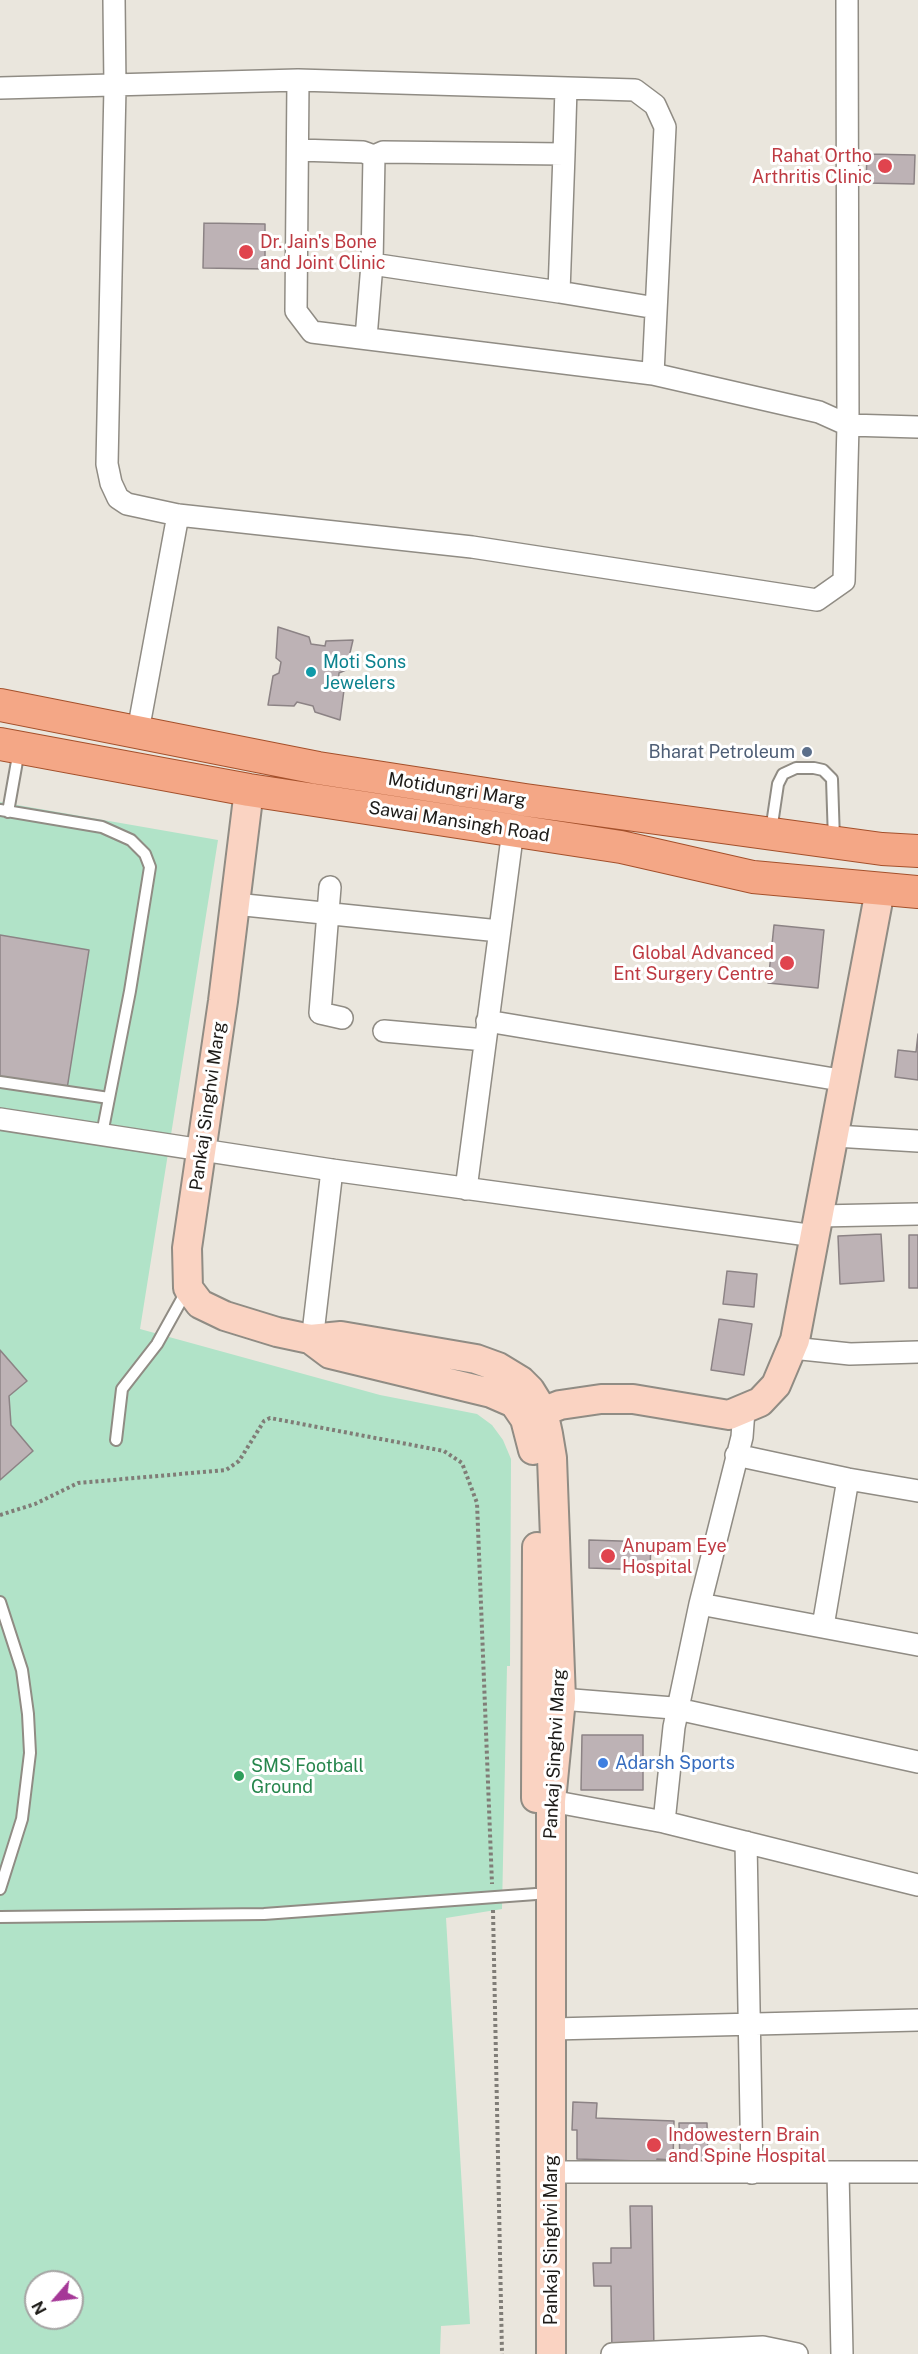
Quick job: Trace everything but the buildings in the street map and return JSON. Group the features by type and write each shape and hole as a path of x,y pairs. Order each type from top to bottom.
{"main road":[{"name":"Motidungri Marg","path":"0,705 318,768 834,843 918,851"},
{"name":"Sawai Mansingh Road","path":"10,746 249,790 621,848 753,877 918,892"}],"street":[{"path":"114,0 115,87 108,464 111,483 118,498 127,504 178,515 472,547 817,600 844,580 848,425 847,0"},
{"path":"298,80 296,311 312,332 653,374 819,412 848,425 918,427"},
{"path":"0,88 115,87 298,80 635,90 654,105 665,128 653,374"},
{"path":"559,292 566,88"},
{"path":"298,150 363,152 375,156 383,152 564,154"},
{"path":"366,338 372,264 375,156"},
{"path":"372,264 656,308"},
{"path":"138,731 178,515"},
{"name":"Pankaj Singhvi Marg","path":"188,1288 187,1248 203,1150 249,790"},
{"path":"466,1190 513,830"},
{"path":"330,886 320,1013 342,1018"},
{"path":"188,1288 200,1304 225,1316 310,1339 330,1354 490,1393 534,1415 560,1405 601,1399 633,1399 729,1415 760,1402 776,1384 792,1348 846,1081 880,890"},
{"path":"235,904 499,931"},
{"path":"384,1031 486,1031 846,1081"},
{"path":"0,1119 466,1190 817,1226 918,1214"},
{"path":"835,1136 918,1141"},
{"path":"310,1339 313,1333 332,1170"},
{"path":"792,1348 850,1354 918,1352"},
{"path":"664,1822 677,1709 700,1604 742,1437 744,1410"},
{"name":"Pankaj Singhvi Marg","path":"534,1415 549,1698 536,1894 545,2030"},
{"path":"736,1455 848,1479 918,1491"},
{"path":"823,1626 848,1479"},
{"path":"700,1604 918,1645"},
{"path":"549,1698 677,1709 918,1762"},
{"path":"543,1800 664,1822 918,1885"},
{"name":"Pankaj Singhvi Marg","path":"535,2354 545,2030 543,1800"},
{"path":"746,1842 752,2173"},
{"path":"545,2030 918,2020"},
{"path":"838,2172 842,2354"},
{"path":"542,2173 918,2172"},
{"name":"Pankaj Singhvi Marg","path":"542,2173 551,2354"},
{"path":"612,2354 763,2350 797,2354"}],"lane":[{"path":"10,746 4,811 102,827 131,840 145,854 150,867 130,991 102,1134"},
{"path":"771,834 778,784 783,774 795,768 814,768 823,770 832,779 834,843"},
{"path":"0,1082 109,1098"},
{"path":"116,1440 122,1389 157,1344 181,1306 188,1288"},
{"path":"0,1602 22,1670 30,1753 22,1819 0,1889"},
{"path":"0,1917 264,1914 536,1894"}],"path":[{"path":"0,1515 35,1504 78,1483 226,1470 239,1461 264,1421 270,1418 444,1451 462,1463 477,1503 493,1898 502,2354"}],"green space":[{"path":"0,802 218,840 140,1329 380,1395 477,1414 492,1425 503,1440 511,1459 510,1666 507,1666 502,1909 446,1918 470,2324 441,2326 440,2354 0,2354"}],"place":[{"name":"Rahat Ortho Arthritis Clinic","path":"885,166"},
{"name":"Dr. Jain's Bone and Joint Clinic","path":"246,252"},
{"name":"Moti Sons Jewelers","path":"311,672"},
{"name":"Bharat Petroleum","path":"807,752"},
{"name":"Global Advanced Ent Surgery Centre","path":"787,963"},
{"name":"Anupam Eye Hospital","path":"608,1556"},
{"name":"Adarsh Sports","path":"603,1763"},
{"name":"SMS Football Ground","path":"239,1776"},
{"name":"Indowestern Brain and Spine Hospital","path":"654,2145"}]}
